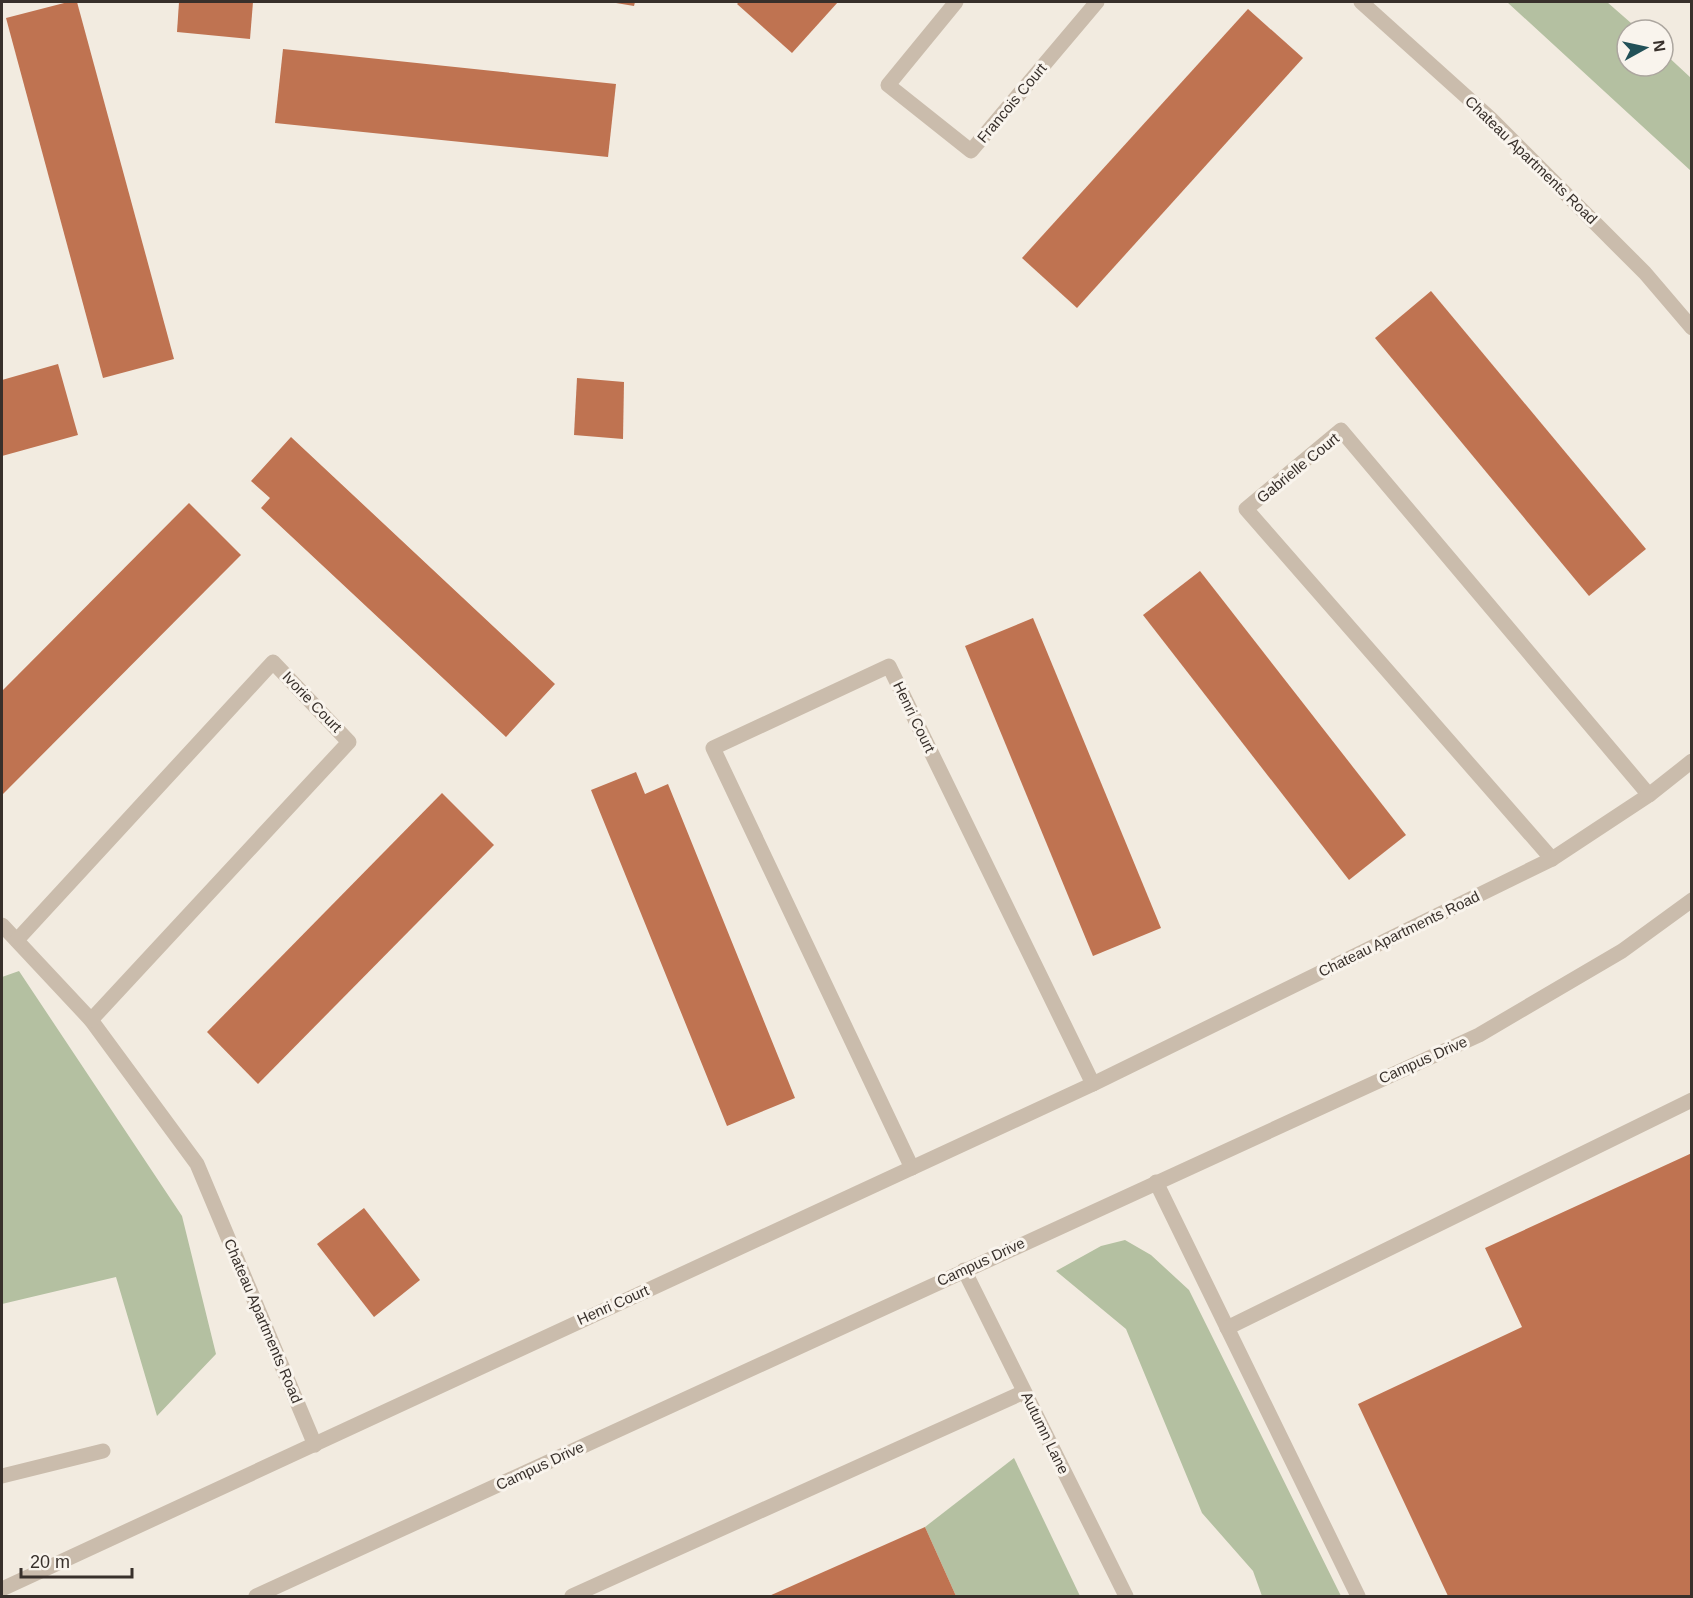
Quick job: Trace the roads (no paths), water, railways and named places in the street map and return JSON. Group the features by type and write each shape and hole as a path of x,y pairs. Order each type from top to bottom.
{"street":[{"name":"Francois Court","path":"957,2 888,85 971,151 1097,2"},
{"name":"Chateau Apartments Road","path":"1361,2 1498,126 1645,273 1692,327"},
{"name":"Gabrielle Court","path":"1552,860 1246,510 1341,430 1648,795"},
{"name":"Ivorie Court","path":"17,940 273,662 350,742 91,1020"},
{"name":"Henri Court","path":"315,1445 912,1168 1093,1084 889,666 713,748 912,1168"},
{"name":"Chateau Apartments Road","path":"1093,1084 1552,860 1648,795 1692,761"},
{"name":"Campus Drive","path":"256,1596 1479,1035 1622,951 1692,900"},
{"name":"Chateau Apartments Road","path":"2,926 91,1020 197,1164 315,1445"},
{"path":"1227,1328 1692,1100"},
{"path":"1156,1182 1358,1596"},
{"name":"Autumn Lane","path":"964,1270 1126,1596"},
{"path":"572,1596 1024,1392"},
{"path":"2,1589 315,1445"},
{"path":"2,1476 103,1451"}]}
